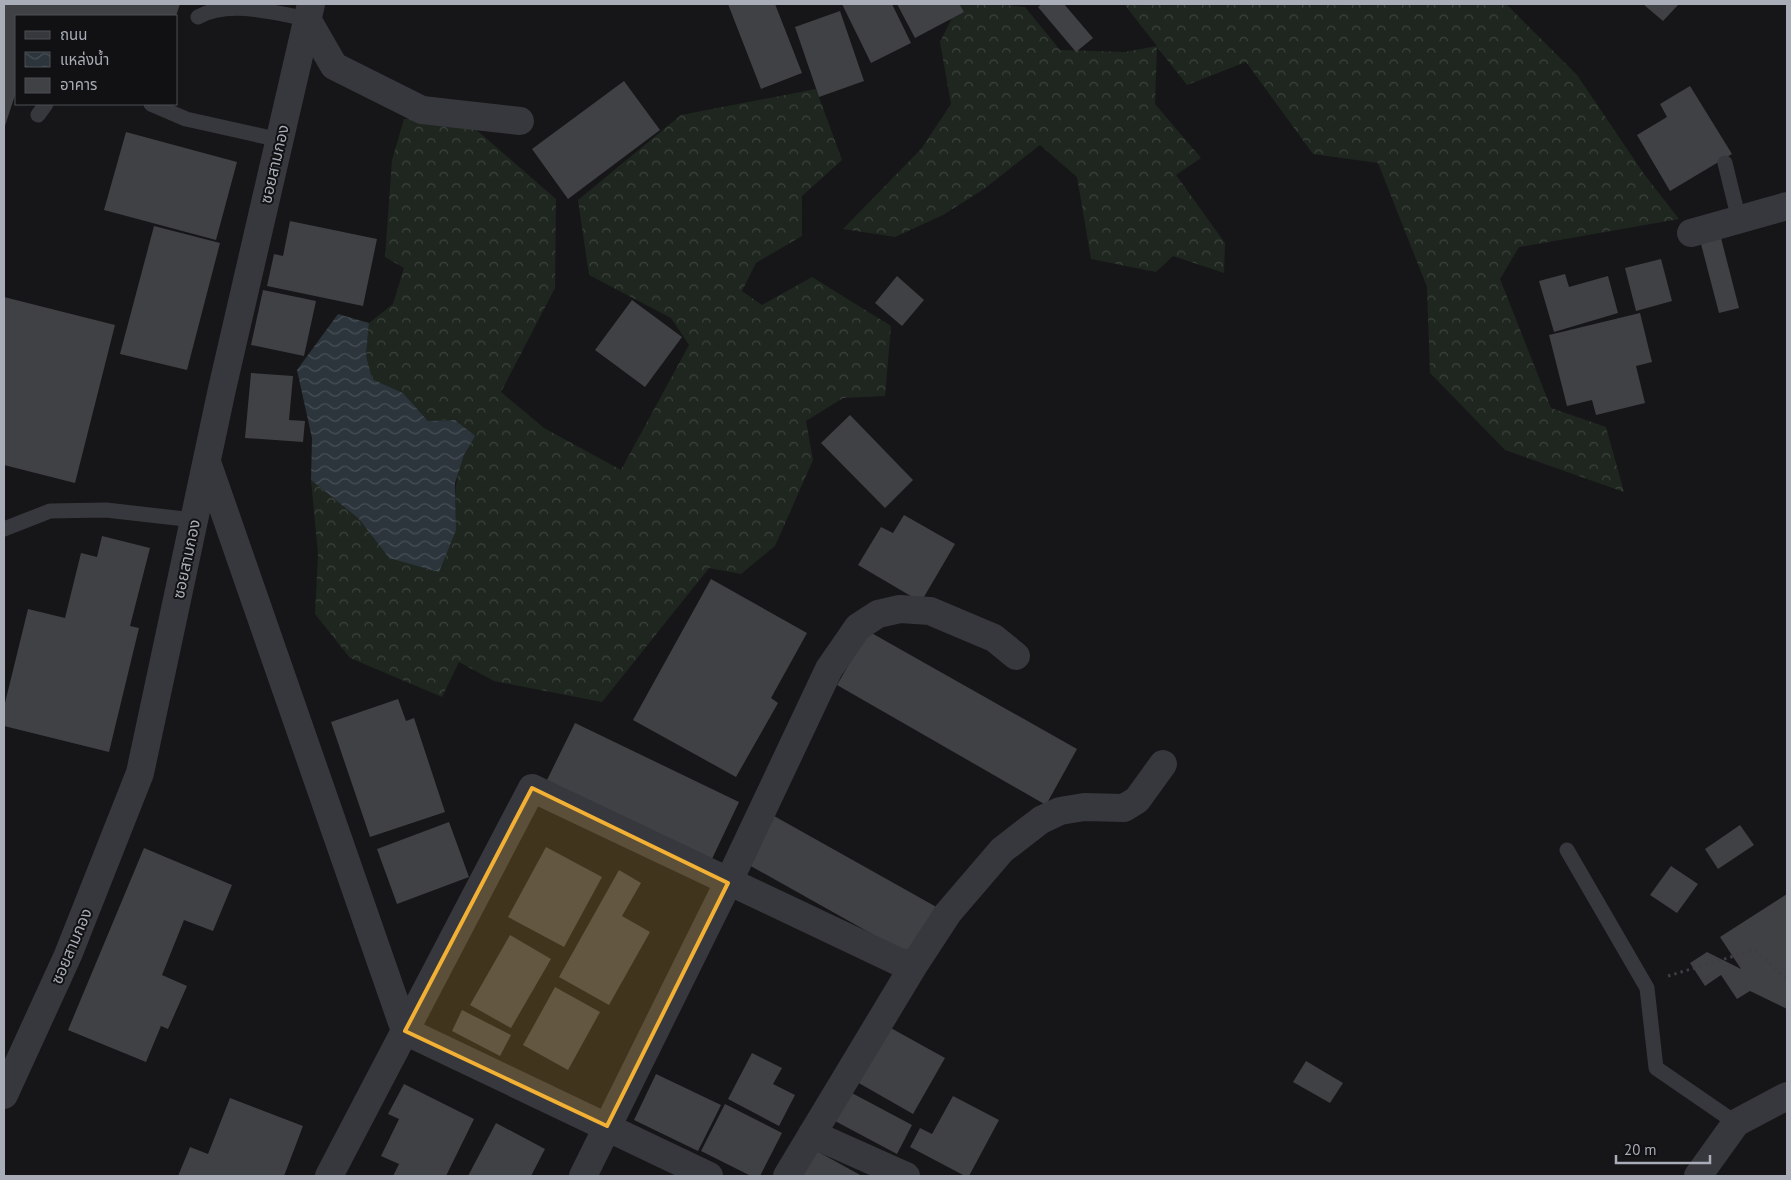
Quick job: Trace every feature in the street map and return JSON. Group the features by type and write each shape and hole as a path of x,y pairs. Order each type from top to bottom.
{"street":[{"path":"309,11 334,66 422,110 520,121"},
{"name":"ซอยสามกอง","path":"4,1095 68,954 140,773 194,520 309,11"},
{"path":"1691,233 1787,206"},
{"path":"207,462 405,1031 709,1176"},
{"path":"583,1176 728,883 828,668 858,627 878,614 900,609 930,611 994,638 1016,656"},
{"path":"786,1176 914,965 948,913 1002,850 1041,820 1060,811 1084,807 1124,808 1137,800 1163,764"},
{"path":"329,1176 532,788 897,962 914,965"},
{"path":"1698,1176 1736,1123 1787,1096"},
{"path":"812,1134 906,1176"}],"lane":[{"path":"198,17 207,10 219,5 309,11"},
{"path":"153,105 186,119 280,140"},
{"path":"1725,162 1739,220"},
{"path":"4,529 50,511 106,510 194,520"},
{"path":"1567,850 1644,983 1656,1068 1736,1123"}],"path":[{"path":"1644,983 1754,950 1787,979"}],"highlighted area":[{"path":"532,788 728,883 607,1126 405,1031"}],"green space":[{"path":"959,4 997,4 1025,7 1060,50 1125,52 1157,46 1124,4 1506,4 1577,75 1644,174 1679,219 1519,247 1500,279 1551,408 1606,427 1624,492 1505,450 1430,373 1427,287 1378,163 1313,154 1246,62 1187,85 1157,47 1155,104 1201,158 1176,175 1225,243 1224,273 1173,256 1156,272 1091,259 1077,177 1040,145 984,189 943,215 895,237 843,229 921,149 951,104 940,42"},
{"path":"816,89 842,160 802,196 802,236 756,263 742,291 762,305 812,277 891,326 885,396 843,398 806,421 813,460 775,546 741,574 709,568 602,702 494,681 459,662 442,697 350,658 315,614 318,554 311,480 359,519 389,558 456,530 455,503 457,481 462,460 474,436 455,420 428,421 403,393 372,379 366,355 369,323 393,304 404,268 385,257 392,160 404,119 465,120 556,199 555,288 501,392 544,428 621,470 689,345 671,318 589,275 578,200 681,115"}],"water":[{"path":"338,314 369,323 366,355 372,379 403,393 428,421 455,420 475,436 464,455 455,483 456,530 439,572 389,558 359,519 311,480 312,438 297,370"}],"building":[{"path":"4,4 180,4 176,15 15,15 15,95 4,129"},
{"path":"728,4 775,4 802,73 761,89"},
{"path":"842,4 892,4 911,43 871,63"},
{"path":"897,4 959,4 964,12 915,38"},
{"path":"1042,4 1064,4 1093,38 1076,52 1038,7"},
{"path":"1643,4 1679,4 1663,21"},
{"path":"840,11 864,81 819,97 795,27"},
{"path":"624,81 660,130 568,199 532,149"},
{"path":"1690,86 1732,154 1670,191 1637,135 1667,117 1660,104"},
{"path":"126,132 237,162 216,240 104,210"},
{"path":"290,221 377,239 363,306 267,286 274,254 283,256"},
{"path":"154,226 220,243 187,370 120,354"},
{"path":"1721,238 1739,308 1719,313 1701,244"},
{"path":"1661,259 1672,301 1636,311 1625,268"},
{"path":"1565,274 1569,287 1608,276 1618,313 1554,332 1539,281"},
{"path":"897,276 924,300 902,326 875,303"},
{"path":"263,290 316,301 304,356 251,345"},
{"path":"4,297 115,325 75,483 4,465"},
{"path":"632,300 682,337 645,387 595,350"},
{"path":"1640,313 1652,362 1636,366 1645,403 1596,415 1592,400 1567,406 1549,335"},
{"path":"251,373 293,376 289,420 305,421 303,442 245,438"},
{"path":"850,415 913,480 885,508 821,443"},
{"path":"904,515 955,544 921,602 858,565 881,527 893,533"},
{"path":"102,536 150,548 130,626 139,628 109,752 4,726 4,707 28,609 65,618 81,553 97,557"},
{"path":"711,579 807,633 771,698 778,703 736,777 633,720"},
{"path":"868,631 1077,749 1046,805 837,685"},
{"path":"398,699 406,721 414,718 445,812 370,837 331,722"},
{"path":"575,723 739,802 711,861 546,782"},
{"path":"767,812 940,909 913,957 740,860"},
{"path":"449,822 469,877 397,904 377,849"},
{"path":"1740,825 1754,845 1718,869 1705,849"},
{"path":"546,847 602,877 564,947 508,917"},
{"path":"144,848 232,885 213,931 184,920 162,975 187,986 168,1029 161,1026 146,1062 68,1030"},
{"path":"1671,866 1698,884 1677,913 1650,895"},
{"path":"619,870 641,883 622,916 650,932 609,1005 559,977"},
{"path":"1787,894 1787,1009 1750,991 1737,999 1721,975 1705,986 1690,963 1707,952 1741,969 1720,937"},
{"path":"510,935 551,959 511,1028 470,1005"},
{"path":"555,987 600,1012 568,1070 523,1045"},
{"path":"462,1010 511,1035 500,1056 452,1031"},
{"path":"889,1027 945,1058 913,1114 857,1082"},
{"path":"752,1053 782,1068 773,1084 795,1095 779,1126 728,1099"},
{"path":"1306,1061 1343,1083 1330,1103 1293,1082"},
{"path":"656,1074 721,1105 698,1151 634,1120"},
{"path":"404,1084 474,1119 446,1176 393,1176 399,1164 381,1156 399,1119 388,1114"},
{"path":"850,1092 912,1125 897,1154 835,1121"},
{"path":"953,1096 999,1120 969,1176 965,1176 910,1147 920,1128 932,1134"},
{"path":"230,1098 303,1126 284,1176 178,1176 190,1147 208,1154"},
{"path":"725,1104 782,1133 760,1176 751,1176 701,1151"},
{"path":"496,1123 545,1149 531,1176 468,1176"},
{"path":"815,1150 862,1176 801,1176"}]}
